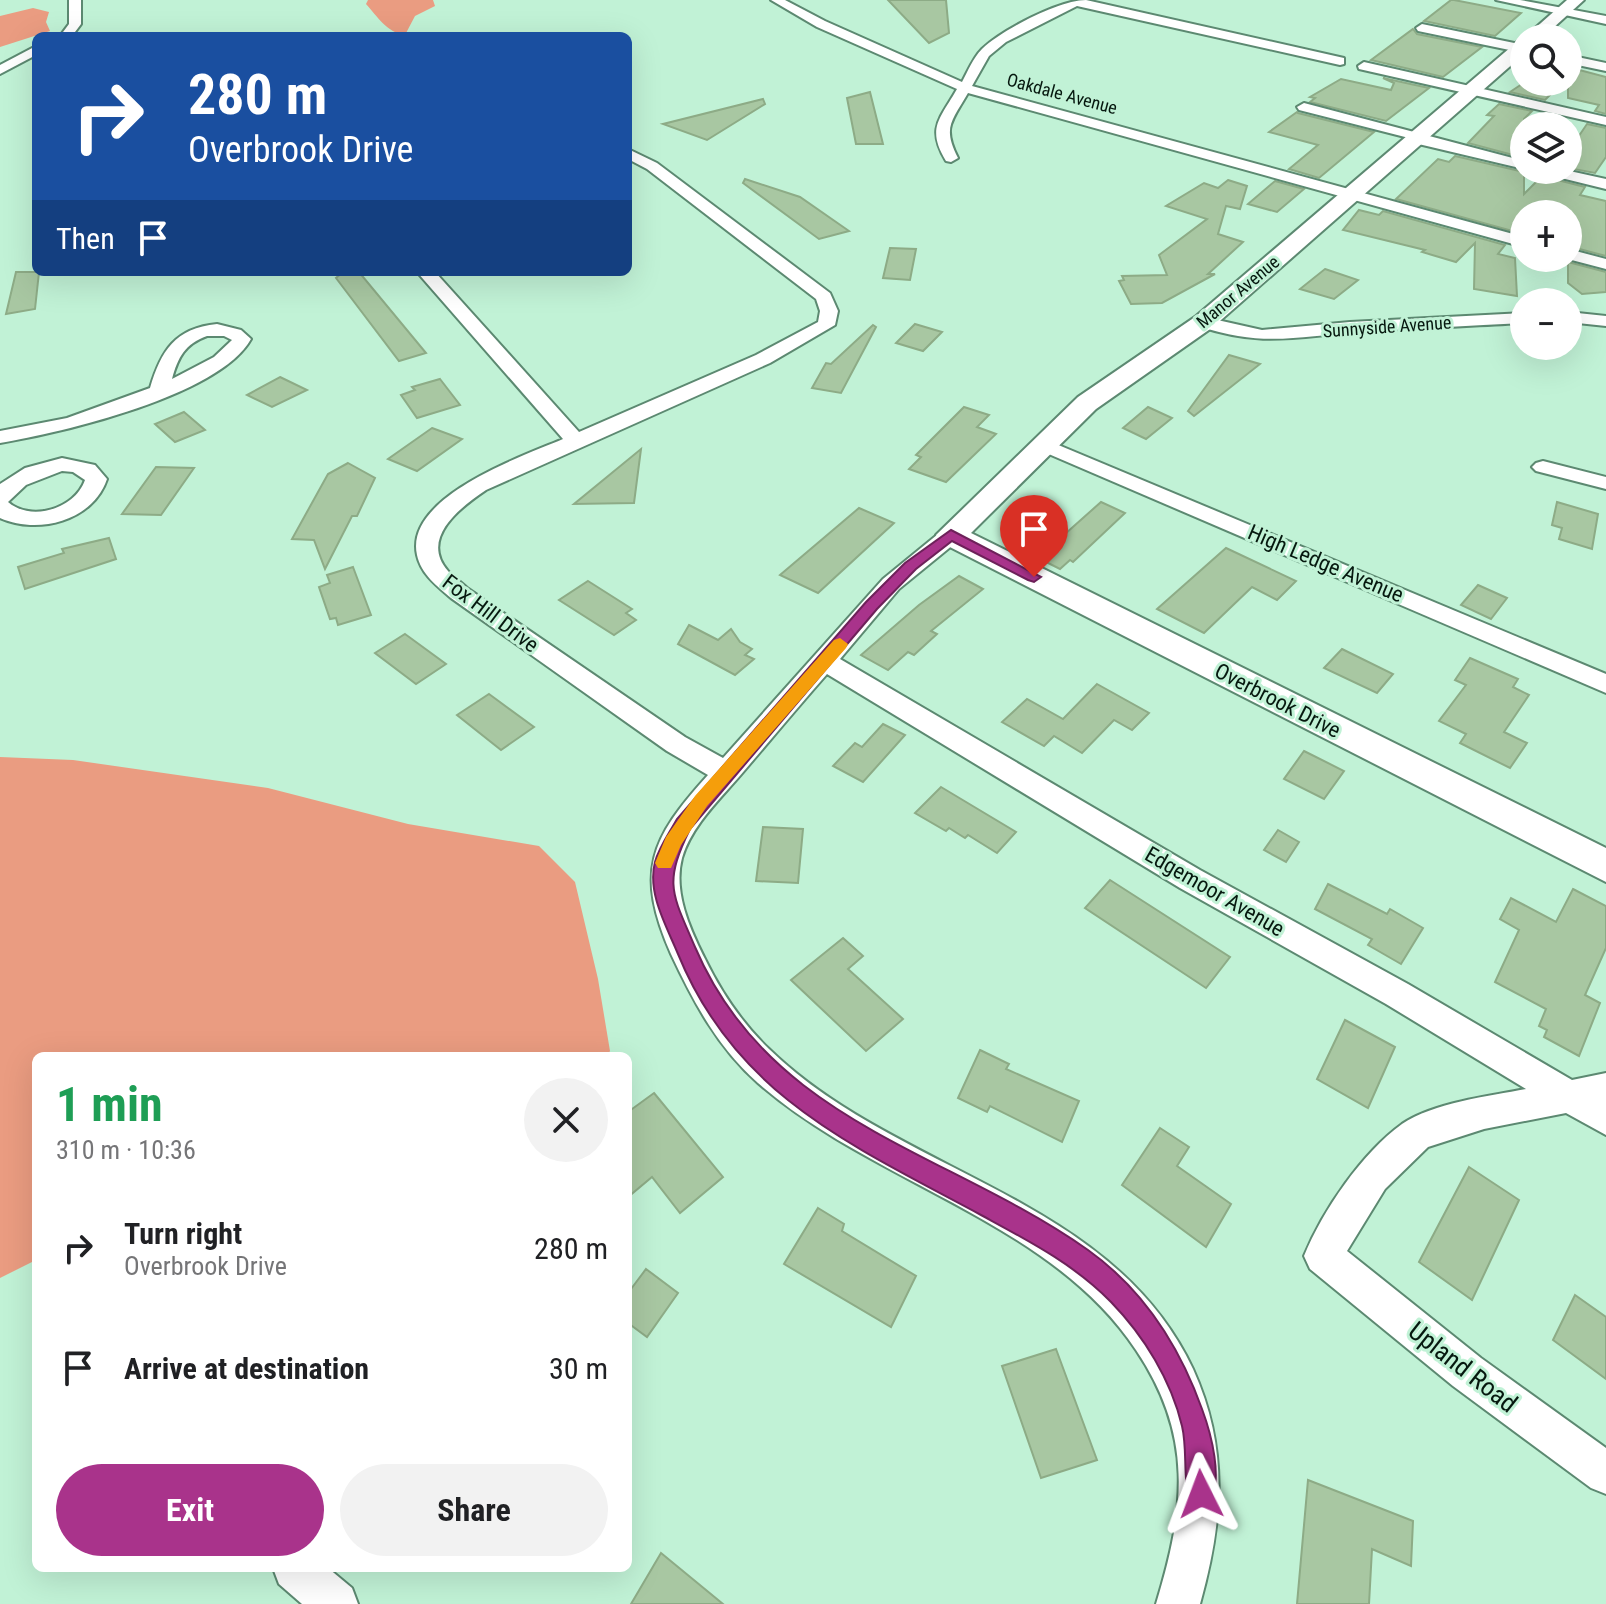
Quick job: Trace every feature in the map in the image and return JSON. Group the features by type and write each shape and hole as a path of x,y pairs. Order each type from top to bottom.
{"street":[{"path":"69,32 75,24 75,0"},
{"name":"Oakdale Avenue","path":"777,0 833,30 967,89 1510,238"},
{"path":"1502,0 1606,20"},
{"name":"Manor Avenue","path":"1548,24 1576,0"},
{"path":"951,158 941,139 941,129 967,89 984,54 1078,1 1340,61"},
{"path":"1422,28 1510,43"},
{"path":"0,70 32,52"},
{"name":"Manor Avenue","path":"951,535 992,499 1087,403 1204,322 1510,58"},
{"path":"1582,62 1606,67"},
{"path":"1364,66 1606,121"},
{"path":"1304,107 1510,161"},
{"name":"Fox Hill Drive","path":"632,155 652,166 778,259 824,297 829,311 826,325 763,359 574,439 491,478 451,503 431,529 428,552 436,571 459,593 676,744 727,773"},
{"path":"1582,178 1606,184"},
{"path":"1582,258 1606,264"},
{"path":"430,276 574,439"},
{"path":"1582,318 1606,321"},
{"name":"Sunnyside Avenue","path":"1204,322 1240,335 1273,338 1341,328 1510,319"},
{"path":"0,437 45,430 85,419 159,390"},
{"path":"45,430 46,468"},
{"name":"High Ledge Avenue","path":"1044,445 1606,684"},
{"path":"1543,467 1606,483"},
{"path":"0,498 18,479 46,468 85,468 93,473 96,487 81,503 53,515 22,519 10,516 0,507"},
{"path":"951,535 891,584 684,824 665,860 663,881 666,902 698,978 719,1014 742,1044 800,1097 878,1147 1044,1236 1081,1260 1119,1293 1154,1334 1179,1382 1195,1426 1202,1471 1201,1517 1191,1565 1178,1604"},
{"name":"Overbrook Drive","path":"951,535 1606,866"},
{"name":"Edgemoor Avenue","path":"825,662 1190,879 1397,994 1606,1118"},
{"path":"1570,1096 1606,1089"},
{"name":"Upland Road","path":"1570,1096 1484,1113 1416,1135 1372,1176 1323,1256 1467,1372 1606,1473"},
{"path":"300,1572 336,1604"}],"shaded area":[{"path":"368,0 433,0 435,6 415,16 407,32 396,32 366,4"},
{"path":"33,8 49,12 46,22 50,31 32,32 32,37 0,47 0,16"},
{"path":"0,757 73,760 268,788 408,824 539,846 575,882 598,979 609,1052 32,1052 32,1262 0,1278"}],"building":[{"path":"888,0 946,0 949,33 929,43"},
{"path":"1451,0 1521,13 1495,36 1424,21"},
{"path":"1413,29 1417,34 1482,47 1443,77 1371,60"},
{"path":"1582,71 1606,77 1606,114 1595,111 1599,105 1568,98 1582,96"},
{"path":"1383,78 1429,88 1386,121 1310,102 1315,98 1310,97 1341,79 1391,90 1394,83"},
{"path":"870,92 883,144 856,144 847,98"},
{"path":"1528,96 1549,96 1545,100"},
{"path":"763,99 765,104 707,140 663,124"},
{"path":"1499,104 1532,111 1510,112 1510,154 1468,143 1494,116 1487,115"},
{"path":"1297,112 1374,132 1319,178 1289,169 1318,145 1269,132"},
{"path":"1587,124 1606,128 1606,157 1595,173 1582,171 1582,131"},
{"path":"1455,156 1510,169 1510,184 1524,184 1524,194 1534,184 1585,187 1580,195 1606,201 1606,256 1582,250 1582,200 1510,200 1510,230 1396,199 1438,159 1449,162"},
{"path":"745,179 800,197 849,231 819,239 743,183"},
{"path":"1228,180 1247,186 1240,209 1226,206 1218,234 1243,242 1208,274 1215,274 1162,303 1131,304 1119,281 1124,280 1122,276 1167,275 1159,255 1207,219 1166,206 1204,183 1218,188"},
{"path":"1275,181 1304,189 1277,212 1248,204"},
{"path":"1359,210 1379,215 1383,211 1505,245 1498,254 1510,257 1510,272 1516,272 1517,288 1510,288 1510,295 1474,289 1475,243 1456,262 1422,252 1425,250 1343,230"},
{"path":"890,248 916,249 910,280 883,278"},
{"path":"1582,266 1606,272 1606,292 1582,294 1582,288 1574,288 1568,283 1568,272 1582,272"},
{"path":"1325,269 1358,280 1334,299 1300,289"},
{"path":"16,272 32,272 32,276 39,276 35,309 6,314"},
{"path":"362,276 426,353 399,361 336,278"},
{"path":"915,324 942,332 923,351 896,343"},
{"path":"873,325 876,327 841,393 812,388 826,363 831,364"},
{"path":"1229,355 1260,364 1194,416 1188,411"},
{"path":"280,377 307,390 272,407 247,395"},
{"path":"440,379 460,405 417,418 401,395 415,390 412,387"},
{"path":"964,407 989,415 977,427 996,434 946,482 909,469 921,457 916,455"},
{"path":"1148,407 1172,418 1146,439 1123,428"},
{"path":"184,412 205,430 175,442 155,424"},
{"path":"432,428 462,439 417,471 388,459"},
{"path":"641,449 634,503 574,504"},
{"path":"348,463 375,478 357,516 352,516 325,569 314,540 292,539 328,474"},
{"path":"156,467 194,468 161,515 122,514"},
{"path":"1101,502 1125,513 1073,562 1070,560 1060,569 1038,558"},
{"path":"1557,502 1598,514 1592,549 1559,539 1562,528 1552,525"},
{"path":"859,508 894,523 818,593 780,575"},
{"path":"109,538 116,559 25,589 18,567 64,553 62,549"},
{"path":"1226,548 1296,581 1277,600 1252,587 1204,633 1157,609"},
{"path":"353,567 371,615 338,625 336,618 330,619 319,587 330,583 327,575"},
{"path":"959,576 983,589 931,631 937,634 914,655 908,652 888,670 861,655 919,605"},
{"path":"588,581 632,609 626,613 636,620 614,635 559,600"},
{"path":"1478,585 1507,598 1491,619 1461,605"},
{"path":"689,625 718,640 731,629 740,642 752,649 745,655 754,659 735,675 678,644"},
{"path":"405,634 446,664 416,684 375,653"},
{"path":"1342,649 1393,674 1377,693 1324,668"},
{"path":"1470,658 1518,679 1513,687 1529,695 1504,732 1527,743 1510,768 1460,743 1466,734 1439,721 1466,685 1455,680"},
{"path":"1097,684 1149,713 1132,730 1114,720 1082,753 1054,736 1044,746 1002,722 1027,699 1063,719"},
{"path":"489,694 534,727 501,750 457,715"},
{"path":"883,724 905,735 863,782 833,766 855,743 862,747"},
{"path":"1304,751 1344,771 1324,799 1284,779"},
{"path":"941,787 1016,832 997,853 968,835 965,838 949,828 946,831 915,813"},
{"path":"763,827 803,829 798,883 756,881"},
{"path":"1278,830 1299,842 1286,862 1264,850"},
{"path":"1110,880 1230,957 1206,988 1085,908"},
{"path":"1328,884 1387,914 1390,909 1423,928 1401,964 1368,945 1372,939 1315,909"},
{"path":"1573,889 1606,906 1606,948 1585,995 1600,1003 1579,1056 1544,1037 1547,1030 1539,1026 1546,1009 1495,982 1519,930 1500,919 1511,898 1556,922"},
{"path":"843,938 863,956 848,969 903,1019 866,1051 791,980"},
{"path":"1345,1020 1395,1047 1368,1108 1317,1079"},
{"path":"980,1050 1009,1064 1006,1069 1079,1101 1062,1142 990,1106 987,1112 958,1098"},
{"path":"654,1093 723,1177 680,1213 652,1177 632,1194 632,1109"},
{"path":"1160,1128 1189,1147 1177,1166 1231,1204 1206,1247 1122,1185"},
{"path":"1469,1167 1519,1200 1472,1300 1419,1262"},
{"path":"818,1208 844,1224 842,1231 916,1276 891,1327 784,1264"},
{"path":"646,1269 678,1293 647,1337 632,1326 632,1288"},
{"path":"1575,1295 1606,1317 1606,1379 1553,1340"},
{"path":"1056,1349 1097,1460 1041,1478 1002,1366"},
{"path":"1308,1480 1413,1521 1411,1566 1372,1549 1369,1604 1297,1604"},
{"path":"661,1553 723,1604 631,1604"}],"slow traffic":[{"path":"665,863 673,842 701,801 840,644"}],"route":[{"path":"1034,577 951,535 911,566 891,584 684,824 665,860 663,881 666,902 698,978 719,1014 742,1044 770,1072 841,1125 1044,1236 1081,1260 1119,1293 1154,1334 1179,1382 1195,1426 1202,1471 1201,1494"}]}
